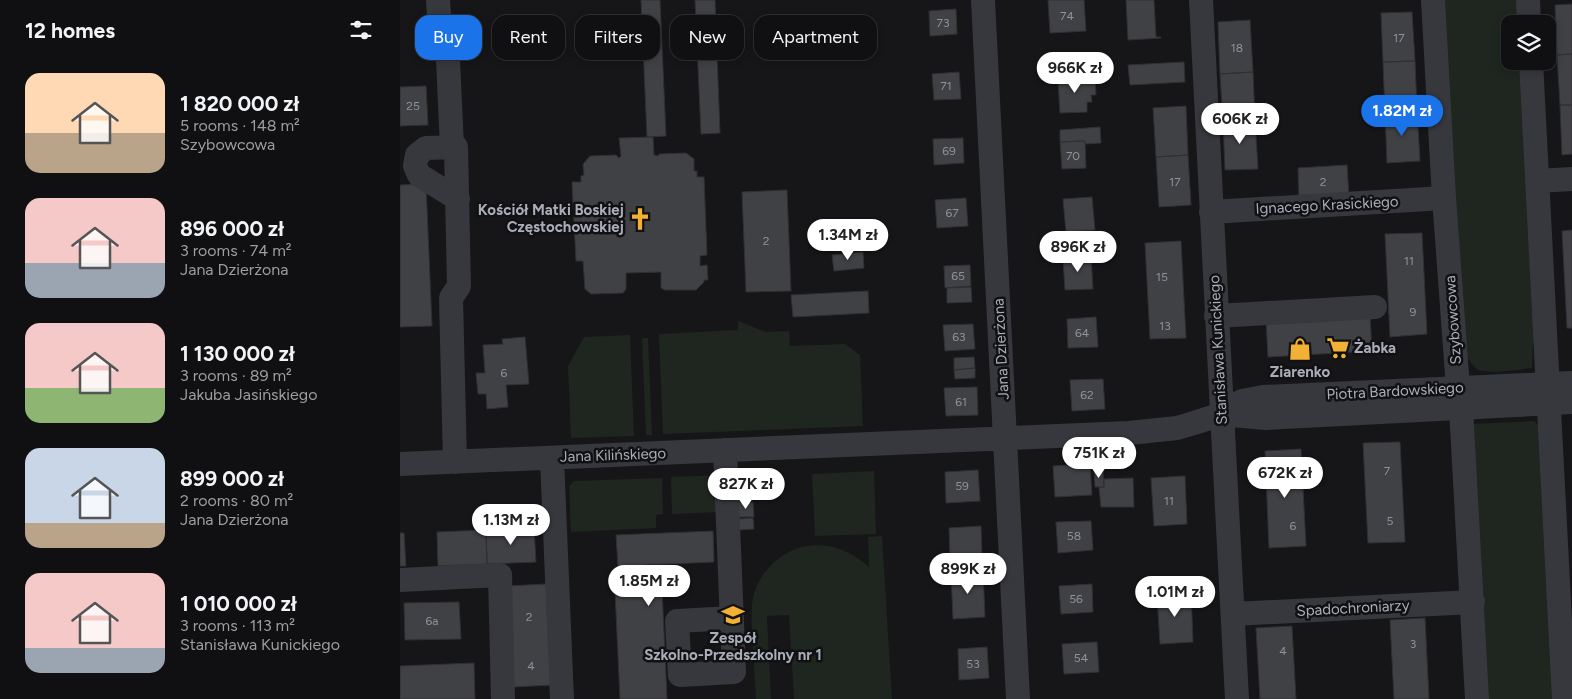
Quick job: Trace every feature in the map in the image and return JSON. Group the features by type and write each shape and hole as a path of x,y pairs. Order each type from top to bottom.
{"street":[{"path":"438,0 441,47 448,59 452,147"},
{"name":"Jana Dzierżona","path":"983,0 1018,699"},
{"name":"Stanisława Kunickiego","path":"1201,0 1210,212 1237,699"},
{"name":"Szybowcowa","path":"1433,0 1444,198 1460,398 1473,602 1477,699"},
{"path":"1528,0 1529,15"},
{"path":"1531,70 1564,699"},
{"path":"454,462 451,298 459,286 458,199 456,147 426,148 417,155 415,166 419,175 458,199"},
{"path":"1537,181 1572,179"},
{"name":"Ignacego Krasickiego","path":"1210,212 1444,198"},
{"path":"1216,316 1375,306"},
{"name":"Piotra Bardowskiego","path":"1548,394 1572,383"},
{"name":"Piotra Bardowskiego","path":"1005,438 1156,430 1177,428 1222,414 1266,418 1460,398 1548,394 1572,402"},
{"name":"Jana Kilińskiego","path":"400,464 1005,438"},
{"path":"726,450 732,618"},
{"path":"552,458 562,699"},
{"path":"400,580 500,575 502,699"},
{"name":"Spadochroniarzy","path":"1233,614 1473,602"}],"shaded area":[{"path":"1433,0 1528,0 1529,15 1501,15 1501,70 1531,70 1546,344 1533,343 1532,368 1495,372 1477,369 1472,365 1464,349"},
{"path":"738,321 766,332 789,331 790,346 845,344 860,355 863,426 663,434 659,334 738,330"},
{"path":"630,335 634,436 571,438 568,366 584,337"},
{"path":"642,338 648,338 652,435 646,435"},
{"path":"1534,421 1537,424 1550,423 1564,699 1477,699 1471,424"},
{"path":"874,471 876,534 815,536 812,474"},
{"path":"720,475 721,512 672,514 671,477"},
{"path":"662,478 663,514 656,515 656,528 571,532 569,486 574,481"},
{"path":"882,536 892,699 794,699 789,615 767,616 771,699 756,699 752,604 757,585 768,568 793,550 812,545 838,548 854,556 869,567 868,537"}],"building":[{"path":"641,0 660,0 666,136 647,137 644,60 660,60 660,15 642,15"},
{"path":"695,0 715,0 716,15 696,15"},
{"path":"1048,0 1084,0 1086,31 1050,33"},
{"path":"1126,0 1154,0 1156,37 1161,38 1128,40"},
{"path":"1572,4 1572,54 1557,55 1555,5"},
{"path":"956,9 957,34 930,36 929,11"},
{"path":"1412,12 1415,61 1383,62 1381,13"},
{"path":"1250,20 1253,72 1220,74 1218,22"},
{"path":"1572,54 1572,105 1560,105 1557,55"},
{"path":"698,60 717,60 720,133 701,134"},
{"path":"1415,61 1417,110 1385,112 1383,62"},
{"path":"1184,62 1185,82 1130,85 1128,65"},
{"path":"959,72 961,99 934,100 932,74"},
{"path":"1253,72 1255,120 1223,121 1220,74"},
{"path":"1068,73 1072,79 1095,78 1096,95 1091,95 1092,102 1087,102 1087,112 1060,113 1058,80 1062,74"},
{"path":"426,86 428,125 400,126 400,87"},
{"path":"1560,105 1572,105 1572,154 1562,155"},
{"path":"1186,106 1188,155 1156,157 1153,108"},
{"path":"1417,110 1420,161 1387,163 1385,112"},
{"path":"1255,120 1258,169 1225,170 1223,121"},
{"path":"1100,127 1101,143 1085,144 1085,141 1060,142 1060,130"},
{"name":"Kościół Matki Boskiej Częstochowskiej","path":"653,137 654,156 659,154 686,153 694,159 694,171 697,171 697,177 704,177 707,255 700,256 700,266 707,265 708,280 704,280 696,290 665,290 661,288 661,272 626,273 626,289 623,293 591,294 585,289 583,261 576,261 572,182 581,182 581,176 584,175 583,164 590,156 616,155 619,158 621,156 619,138"},
{"path":"963,138 964,163 934,165 933,139"},
{"path":"1085,141 1086,168 1062,169 1060,142"},
{"path":"1188,155 1191,205 1159,207 1156,157"},
{"path":"1347,165 1349,197 1299,199 1298,168"},
{"path":"426,184 432,326 400,327 400,185"},
{"path":"787,190 791,291 746,292 742,192"},
{"path":"1092,197 1095,230 1066,232 1063,199"},
{"path":"966,198 968,226 937,228 935,200"},
{"path":"1572,230 1572,328 1567,328 1562,231"},
{"path":"1422,233 1427,334 1390,337 1385,234"},
{"path":"1181,241 1186,338 1150,339 1145,243"},
{"path":"863,252 864,268 834,271 832,255"},
{"path":"1091,256 1093,289 1065,290 1063,258"},
{"path":"970,265 971,286 945,288 944,266"},
{"path":"971,287 972,302 947,303 947,288"},
{"path":"868,291 869,313 793,317 791,295"},
{"path":"1370,316 1372,351 1268,357 1266,321"},
{"path":"1096,317 1098,347 1068,348 1067,319"},
{"path":"973,324 975,349 945,351 943,325"},
{"path":"525,337 529,384 506,385 508,407 487,409 486,394 478,394 476,373 485,373 483,345 503,344 502,339"},
{"path":"974,357 975,368 954,370 954,358"},
{"path":"975,368 975,378 955,379 954,370"},
{"path":"1103,379 1105,409 1072,411 1070,380"},
{"path":"977,387 978,415 946,416 944,388"},
{"path":"1400,442 1405,542 1368,543 1363,443"},
{"path":"1301,449 1306,546 1269,548 1265,451"},
{"path":"1090,464 1092,495 1055,497 1053,466"},
{"path":"978,470 980,501 946,503 945,472"},
{"path":"1103,470 1104,487 1095,487 1094,471"},
{"path":"1185,476 1187,524 1154,526 1151,478"},
{"path":"1133,478 1134,507 1101,507 1099,487 1104,487 1104,479"},
{"path":"752,484 753,500 738,500 737,485"},
{"path":"738,502 753,502 754,517 738,517"},
{"path":"753,518 754,529 739,530 739,519"},
{"path":"1091,521 1093,550 1058,553 1056,522"},
{"path":"981,526 982,556 950,558 949,528"},
{"path":"534,528 536,562 487,564 486,530"},
{"path":"486,530 487,564 438,566 437,532"},
{"path":"713,531 714,562 645,565 646,590 662,589 667,699 620,699 615,591 622,591 621,566 618,566 616,535"},
{"path":"400,533 404,533 406,566 400,566"},
{"path":"983,571 985,617 953,619 951,573"},
{"path":"546,584 552,685 513,687 508,586"},
{"path":"1092,584 1093,612 1061,614 1059,586"},
{"path":"1191,593 1193,642 1160,644 1157,595"},
{"path":"459,602 461,639 405,640 404,603"},
{"path":"1425,618 1429,699 1394,699 1390,620"},
{"path":"1292,626 1296,699 1260,699 1256,628"},
{"path":"1097,642 1099,672 1064,674 1062,644"},
{"path":"987,647 989,678 959,680 958,649"},
{"path":"474,663 475,699 400,699 400,666"}],"place":[{"name":"Kościół Matki Boskiej Częstochowskiej","path":"640,219"},
{"name":"Żabka","path":"1338,348"},
{"name":"Ziarenko","path":"1300,349"},
{"name":"Zespół Szkolno-Przedszkolny nr 1","path":"733,615"}]}
